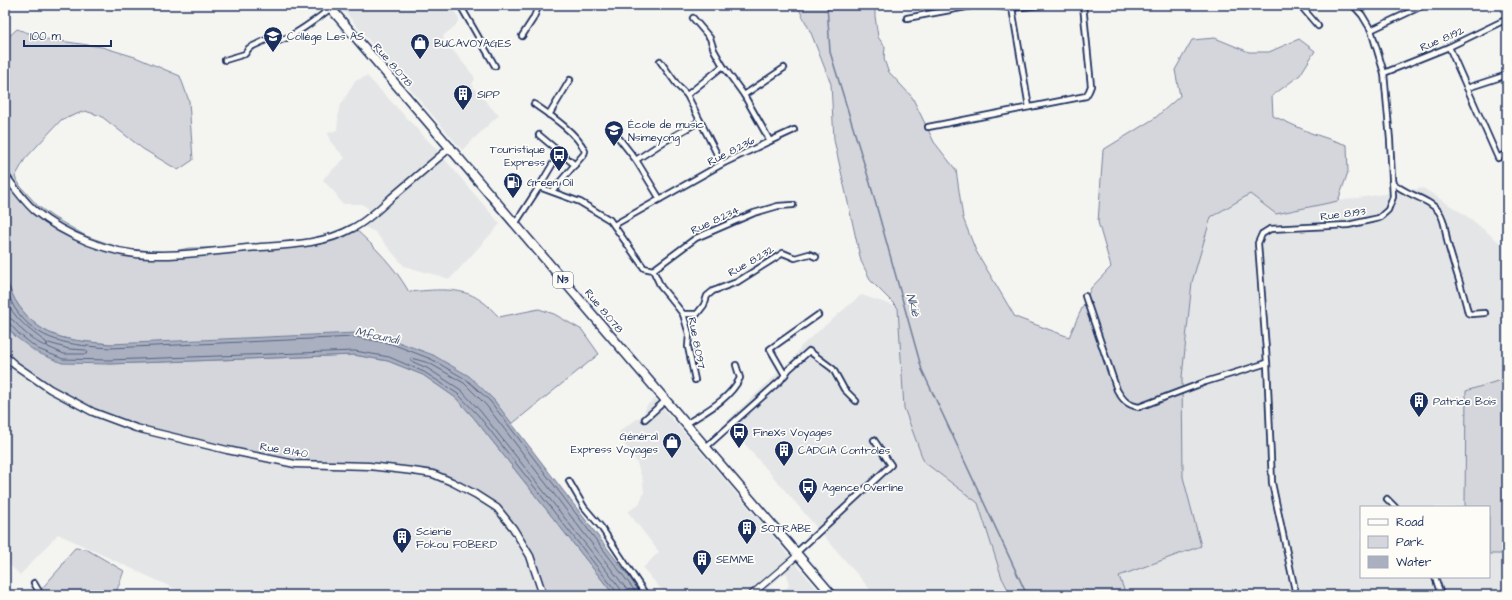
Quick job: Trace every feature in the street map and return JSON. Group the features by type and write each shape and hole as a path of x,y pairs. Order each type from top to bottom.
{"highway":[{"name":"Rue 8.078","path":"329,7 451,147 832,595"}],"main road":[{"path":"5,175 17,192 34,209 49,221 74,235 100,246 124,252 149,255 176,255 294,244 322,240 343,233 366,219 451,147"},
{"name":"Rue 8.140","path":"5,356 15,365 50,389 93,412 136,428 227,450 295,464 369,466 413,470 433,474 452,482 497,508 513,528 530,556 543,595"}],"street":[{"path":"460,5 495,66"},
{"path":"522,36 533,19 539,5"},
{"path":"907,18 977,5"},
{"path":"987,5 1012,8 1042,5"},
{"path":"928,126 1086,96 1091,86 1083,5"},
{"path":"1300,5 1318,26"},
{"name":"Rue 8.193","path":"1296,595 1272,483 1267,363 1258,243 1262,234 1270,229 1348,225 1379,218 1388,210 1393,197 1384,73 1371,30 1362,15 1353,5"},
{"path":"1371,30 1422,6"},
{"path":"225,60 245,54 249,48 268,39 277,41 289,36 318,19 329,7"},
{"path":"1012,8 1029,107"},
{"name":"Rue 8.236","path":"614,225 722,164 770,141 744,95 723,66 714,50 710,38 693,18"},
{"name":"Rue 8.192","path":"1384,73 1448,47 1507,19"},
{"path":"1448,47 1498,158 1507,153"},
{"path":"660,61 678,86 688,96 722,164"},
{"path":"688,96 723,66"},
{"path":"744,95 784,68"},
{"path":"1467,88 1507,75"},
{"path":"549,115 570,80"},
{"path":"534,104 573,135 584,148 584,154 552,191"},
{"path":"636,160 665,141 700,122"},
{"path":"770,141 794,130"},
{"path":"539,135 575,165"},
{"path":"618,137 636,160 660,199"},
{"path":"515,224 555,160"},
{"path":"1392,182 1405,192 1433,206 1439,212 1445,227 1448,246 1468,313 1486,313"},
{"path":"539,187 580,202 596,210 610,220 644,268 653,270"},
{"name":"Rue 8.234","path":"653,270 696,238 754,213 778,206 793,205"},
{"name":"Rue 8.232","path":"683,314 697,314 704,305 706,296 713,291 737,282 783,253 795,258 809,254 816,257"},
{"name":"Rue 8.097","path":"653,270 661,288 683,314 689,334 688,347 695,380"},
{"path":"1085,296 1117,390 1123,400 1130,405 1139,407 1205,382 1267,363"},
{"path":"784,375 770,349 818,315"},
{"path":"706,448 781,380 788,369 809,351 833,369 844,389 856,401"},
{"path":"686,424 721,401 734,389 740,378 736,365"},
{"path":"644,419 666,400"},
{"path":"751,595 797,554 891,465 874,440"},
{"path":"569,481 584,507 601,527 646,595"},
{"path":"1387,499 1394,506"},
{"path":"1435,578 1441,595"},
{"path":"34,584 41,595"}],"shaded area":[{"path":"339,5 450,5 459,20 455,26 444,35 443,38 473,75 475,79 472,84 473,87 499,115 462,150"},
{"path":"367,76 436,149 500,224 450,279 404,266 375,232 363,226 369,211 367,207 361,204 344,204 340,202 336,194 323,180 345,158 330,141 328,133 337,130 339,108 355,81"},
{"path":"1423,188 1471,219 1500,243 1507,245 1507,378 1466,391 1466,506 1360,506 1360,578 1490,578 1490,554 1507,554 1507,595 1126,595 1119,576 1200,546 1183,477 1182,377 1192,282 1211,217 1250,194 1276,214 1338,201"},
{"path":"861,295 898,307 904,408 924,462 978,503 1002,578 1011,595 875,595 726,422 794,358 801,346"},
{"path":"15,365 369,466 433,474 497,508 530,556 543,595 188,595 58,534 20,575 5,560 5,373"},
{"path":"655,399 822,595 777,595 789,586 787,574 785,573 760,595 666,595 643,568 659,552 628,512 640,503 644,492 643,481 633,455 620,439 619,434 620,431 640,417 644,413 647,405"}],"green space":[{"path":"797,5 875,5 878,37 885,47 884,59 888,71 912,97 934,142 956,170 963,218 976,251 1015,317 1069,337 1091,288 1111,267 1098,222 1103,150 1155,118 1180,96 1175,70 1192,40 1215,38 1249,52 1269,52 1299,39 1315,51 1300,75 1272,96 1273,116 1311,133 1347,145 1348,172 1338,201 1276,214 1250,194 1211,217 1192,282 1182,377 1183,477 1201,546 1119,576 1126,595 1011,595 1002,578 978,503 924,462 904,408 898,308 871,281 861,261 834,140 831,84 811,33"},
{"path":"17,29 46,39 102,47 135,57 180,76 189,101 193,160 178,170 143,149 101,116 85,111 61,120 25,159 15,177 21,187 38,206 53,217 86,236 124,249 170,252 189,248 247,248 322,240 354,228 384,258 409,292 446,290 464,293 483,302 499,317 539,309 554,314 582,330 599,354 512,424 493,399 433,355 110,344 59,337 48,332 28,318 13,296 5,277 5,40"},
{"path":"5,324 16,337 109,364 354,355 388,361 423,375 456,398 474,418 614,595 543,595 530,556 497,508 452,482 413,471 295,464 136,428 93,412 15,365 5,373"},
{"path":"1507,378 1507,554 1490,554 1490,506 1465,505 1466,391"},
{"path":"75,548 86,549 124,571 119,586 113,595 36,595 61,567"}],"water":[{"path":"5,277 15,300 28,318 38,326 59,337 110,344 356,333 393,340 433,355 469,376 493,399 643,595 614,595 474,418 456,398 423,375 388,361 354,355 109,364 62,363 36,352 16,337 5,324"}],"waterway":[{"name":"Nkié","path":"827,5 830,52 870,183 922,370 1027,595"}],"place":[{"name":"Collège Les AS","path":"273,53"},
{"name":"BUCAVOYAGES","path":"420,60"},
{"name":"SIPP","path":"463,111"},
{"name":"École de music Nsimeyong","path":"614,147"},
{"name":"Touristique Express","path":"559,172"},
{"name":"Green Oil","path":"513,199"},
{"name":"Patrice Bois","path":"1419,418"},
{"name":"FineXs Voyages","path":"739,449"},
{"name":"Général Express Voyages","path":"672,459"},
{"name":"CADCIA Controles","path":"784,467"},
{"name":"Agence Overline","path":"808,504"},
{"name":"SOTRABE","path":"747,545"},
{"name":"Scierie Fokou FOBERD","path":"402,554"},
{"name":"SEMME","path":"702,576"}],"water label":[{"name":"Mfoundi","path":"377,336"}]}
